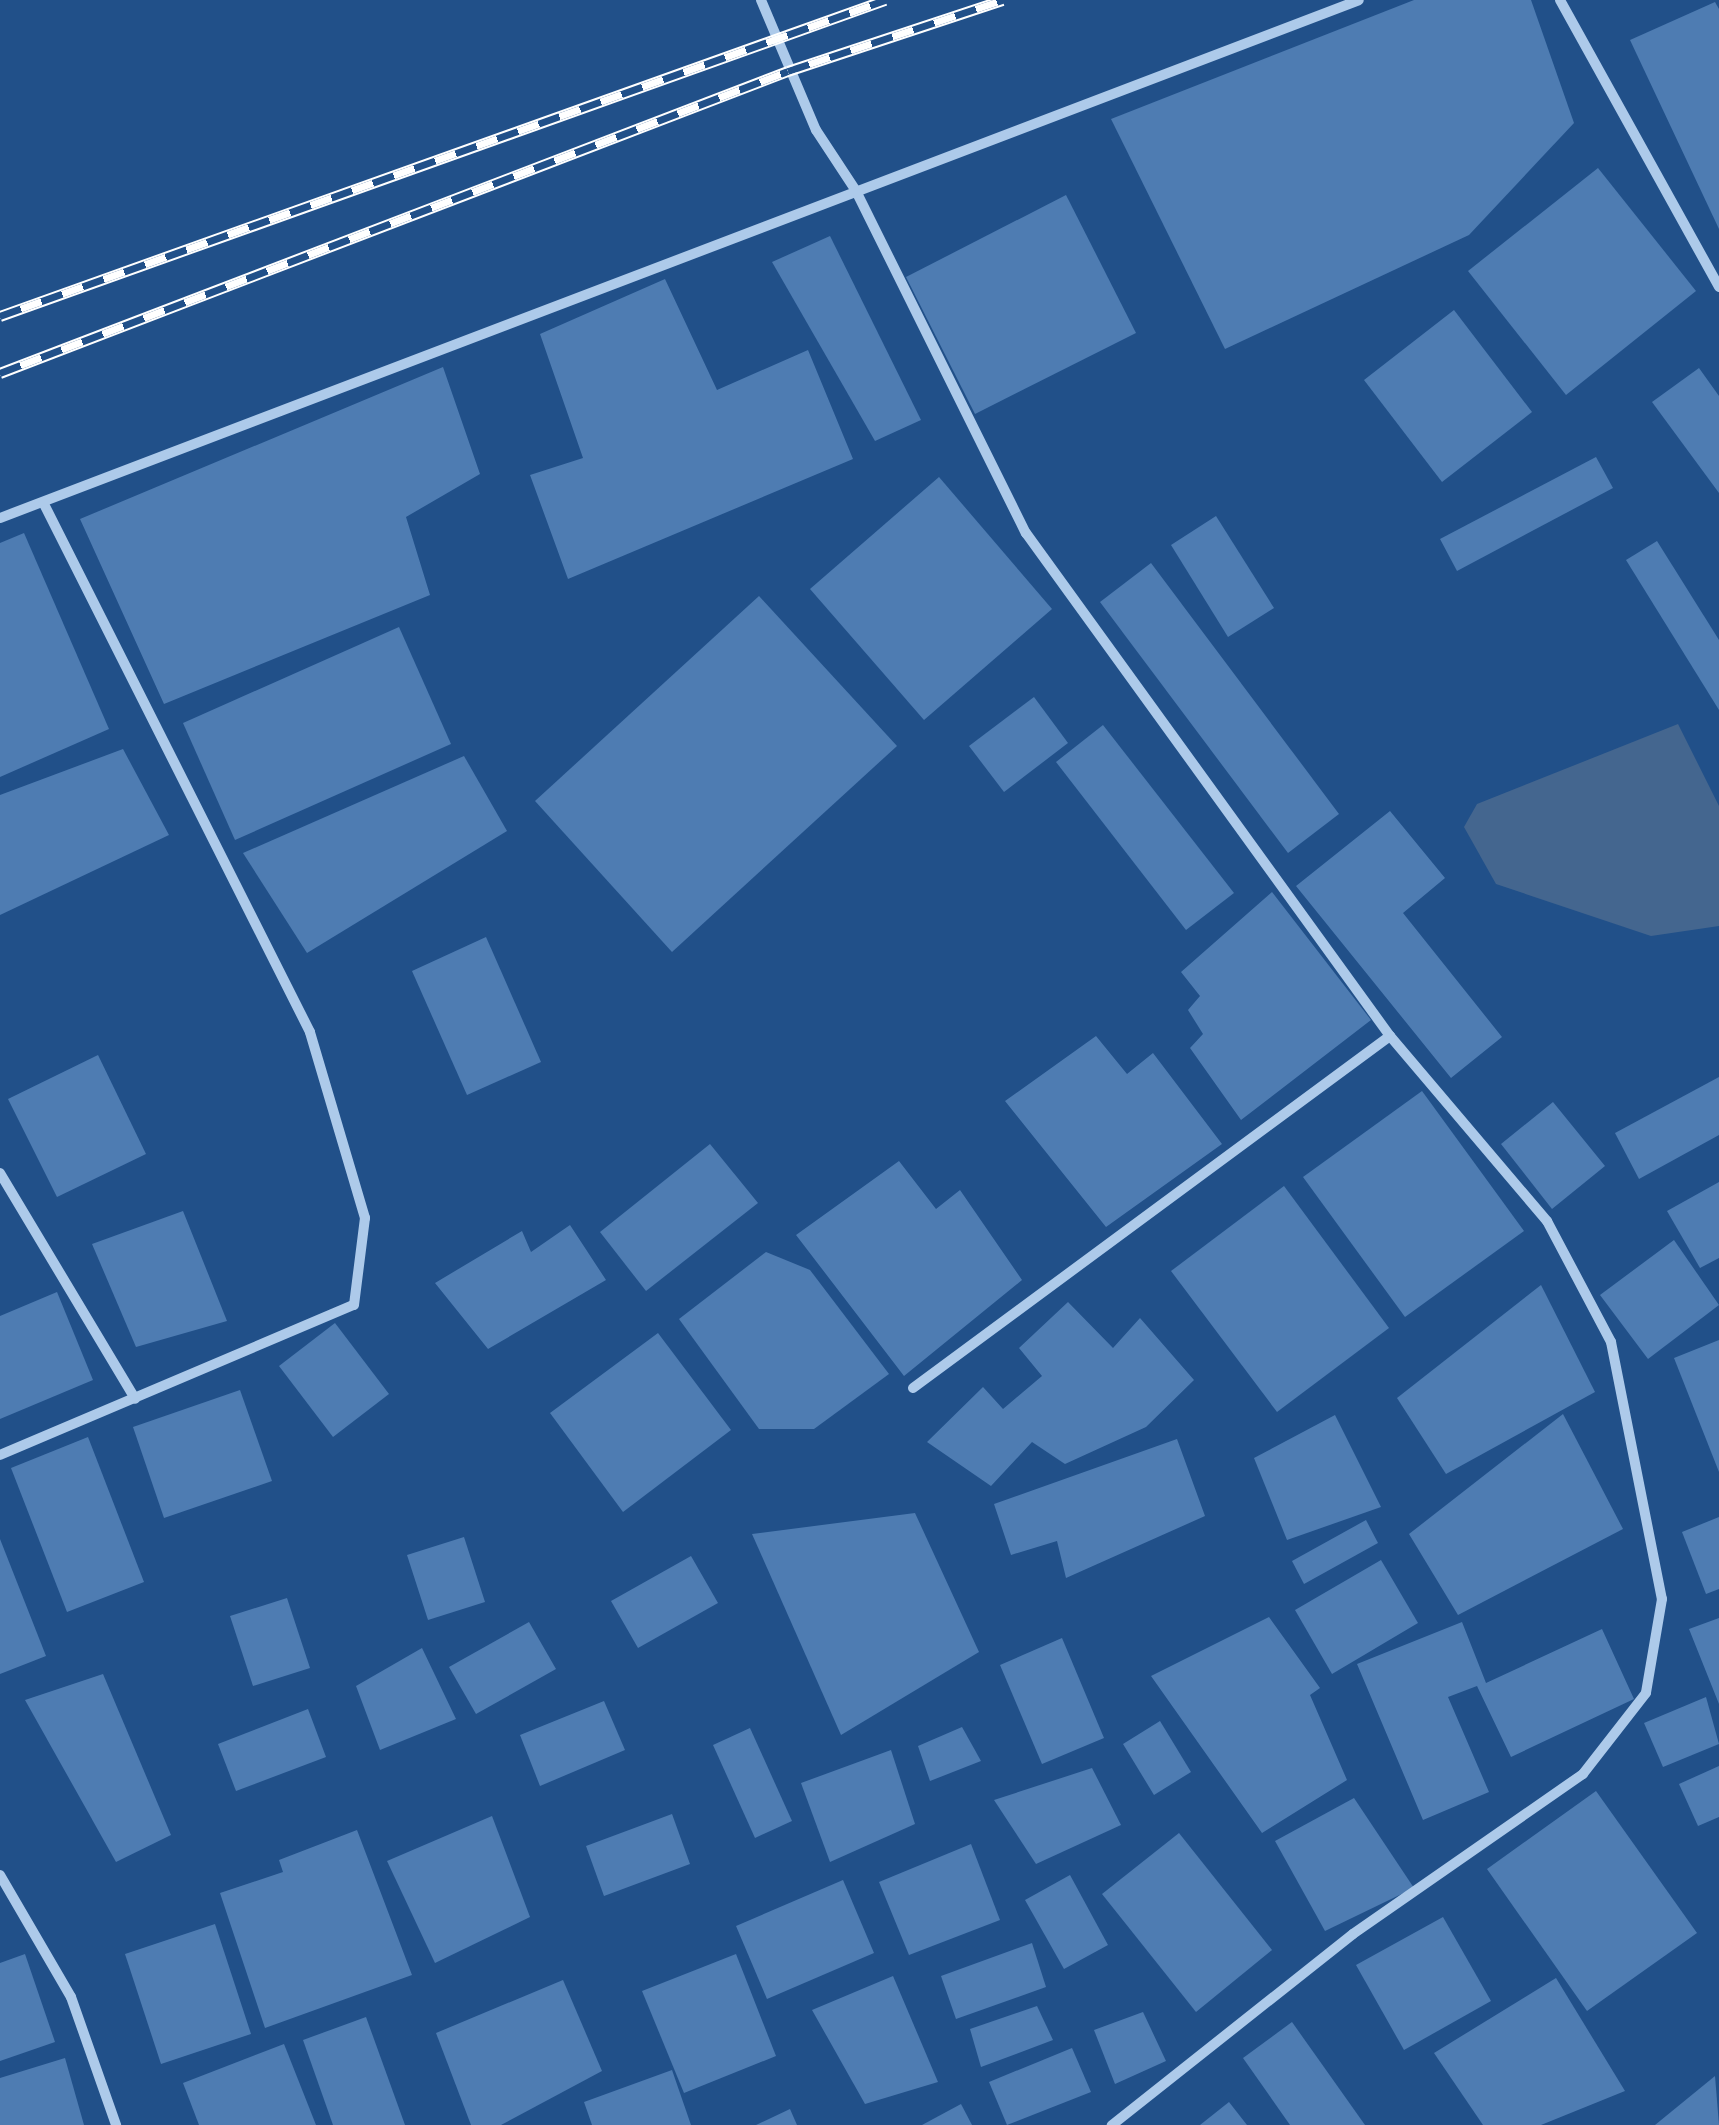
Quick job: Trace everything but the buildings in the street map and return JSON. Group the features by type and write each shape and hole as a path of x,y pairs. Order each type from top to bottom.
{"street":[{"path":"760,0 816,130 856,191 1026,533 1390,1036 1547,1221 1611,1342 1662,1599 1646,1693 1583,1774 1353,1934 1112,2125"},
{"path":"0,518 1359,0"},
{"path":"1560,0 1719,287"},
{"path":"0,1454 354,1305 365,1218 310,1032 43,502"},
{"path":"913,1388 1390,1036"},
{"path":"0,1173 135,1399"},
{"path":"0,1875 71,1997 116,2125"}],"water":[{"path":"1678,724 1719,806 1719,926 1651,936 1496,884 1464,827 1477,804"}],"railway":[{"path":"0,316 885,0"},
{"path":"0,373 788,71 1003,0"}]}
